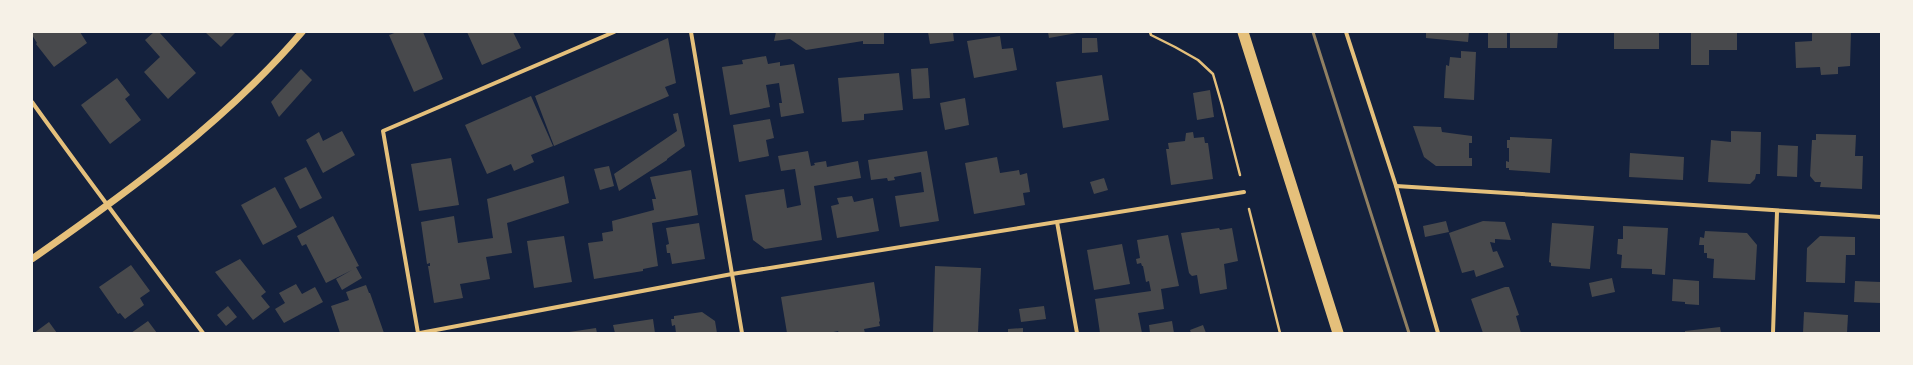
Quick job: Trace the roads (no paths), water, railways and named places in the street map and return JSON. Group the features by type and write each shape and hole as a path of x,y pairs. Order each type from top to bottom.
{"highway":[{"path":"1243,32 1338,333"}],"street":[{"path":"32,259 109,205 170,158 230,108 302,32"},
{"path":"614,32 383,132 419,333 732,274 1244,192"},
{"path":"691,32 742,333"},
{"path":"1346,32 1396,186 1438,333"},
{"path":"32,102 86,177 109,205 203,333"},
{"path":"1396,186 1777,212 1881,217"},
{"path":"1773,333 1777,212"},
{"path":"1056,222 1077,333"}],"railway":[{"path":"1313,32 1409,333"}]}
